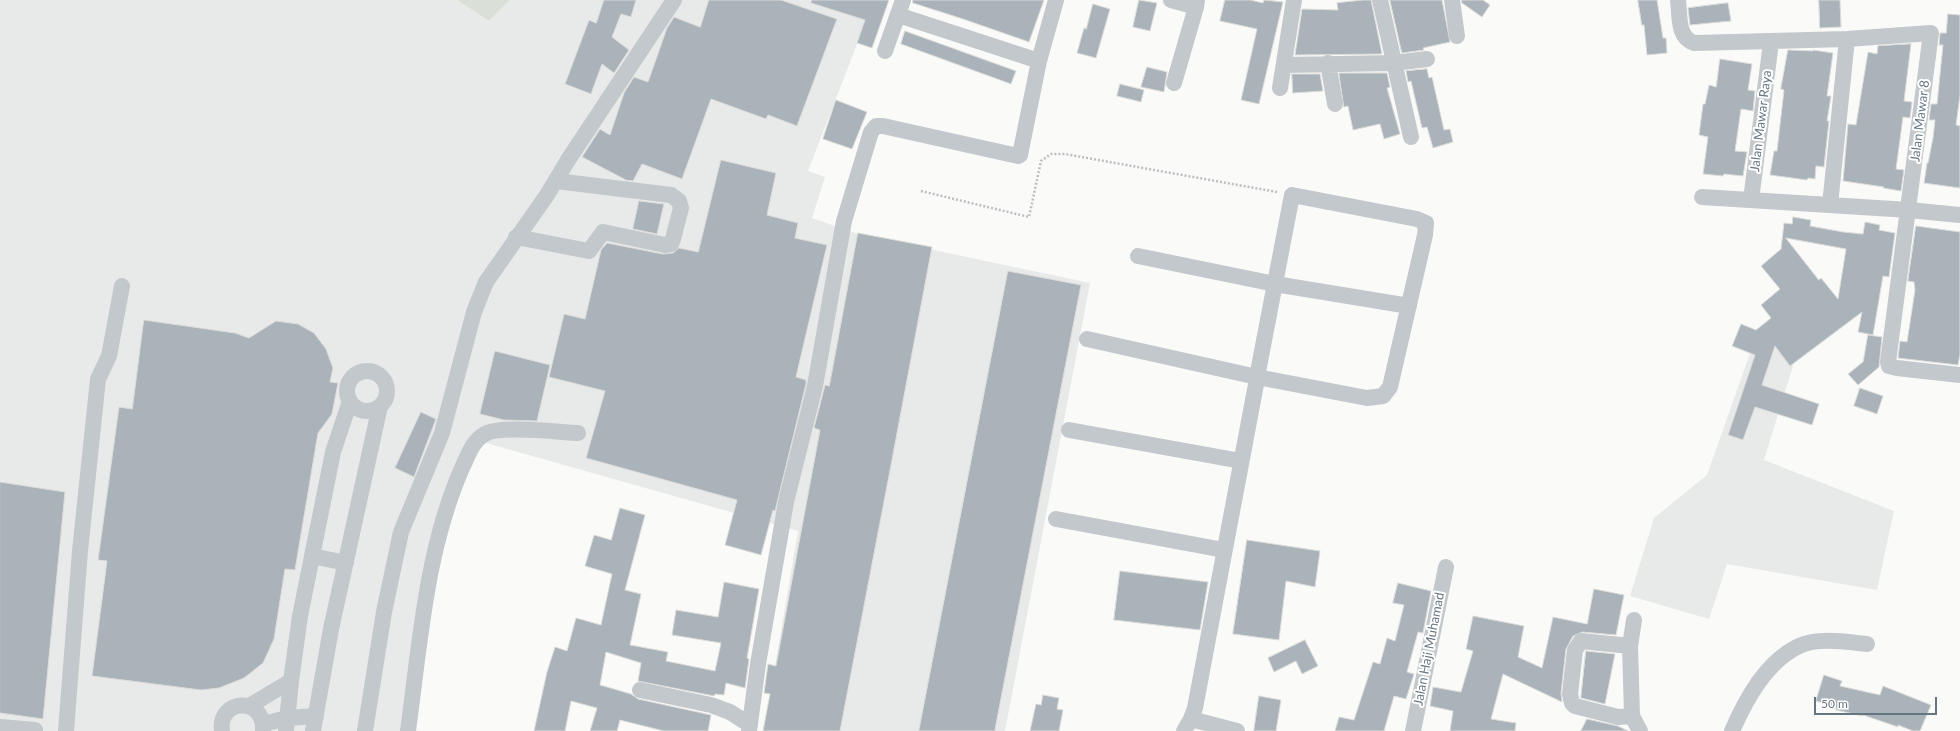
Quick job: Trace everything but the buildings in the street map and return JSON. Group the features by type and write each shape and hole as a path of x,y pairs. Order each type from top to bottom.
{"street":[{"path":"365,731 384,612 401,532 442,433 470,326 486,282 516,237 547,195 674,0"},
{"path":"750,728 758,664 786,502 815,386 844,222 871,132 876,126 883,126 1018,156 1021,152 1039,61 1056,0"},
{"path":"1171,0 1197,3 1174,83"},
{"path":"1280,88 1294,0"},
{"path":"1380,0 1411,137"},
{"path":"1452,0 1457,36"},
{"path":"1678,0 1682,34 1688,41 1700,43 1847,39 1830,205"},
{"path":"885,51 901,7 1039,61"},
{"name":"Jalan Mawar 8","path":"1847,39 1931,33 1888,362 1889,366 1897,368 1960,376"},
{"name":"Jalan Mawar Raya","path":"1751,200 1771,42"},
{"path":"1284,64 1328,62 1394,63 1427,59"},
{"path":"1328,62 1335,104"},
{"path":"516,237 589,251 603,232 665,245 671,244 681,208 679,201 671,195 556,181"},
{"path":"1087,339 1257,377 1367,398 1383,396 1390,387 1425,234 1426,222 1292,195 1257,377 1224,550 1187,725 1237,731"},
{"path":"1702,197 1909,210 1960,215"},
{"path":"1138,256 1275,284 1409,306"},
{"path":"66,731 80,551 98,379 109,356 122,286"},
{"path":"222,731 222,722 229,710 242,705 249,706 256,710 261,717 263,728 314,723 331,629 380,406 386,394 386,387 380,375 367,371 354,375 347,387 350,401 333,452 300,616 291,681 287,725"},
{"path":"350,401 360,409 367,411 380,406"},
{"path":"408,731 426,598 439,537 445,513 470,450 477,440 486,433 500,430 578,433"},
{"path":"1069,430 1241,461"},
{"path":"1056,519 1224,550"},
{"path":"312,556 346,562"},
{"name":"Jalan Haji Muhamad","path":"1413,731 1446,567"},
{"path":"1634,620 1630,646 1632,716 1640,731"},
{"path":"1630,646 1581,641 1575,650 1570,694 1572,703 1575,706 1618,717 1632,716"},
{"path":"1732,731 1743,705 1772,665 1800,646 1828,641 1867,644"},
{"path":"249,706 291,681"},
{"path":"640,690 711,705 730,712 750,728"},
{"path":"0,727 35,730"}],"path":[{"path":"921,191 1029,217 1041,161 1051,154 1065,154 1292,195"}],"shaded area":[{"path":"0,0 457,0 489,21 510,0 874,0 808,171 825,177 812,218 858,234 1090,283 1005,731 764,731 798,531 479,441 434,558 408,731 0,731"},
{"path":"457,0 510,0 489,21"},
{"path":"1759,328 1793,366 1764,460 1894,511 1877,590 1727,564 1709,619 1630,596 1654,518 1707,475"}]}
